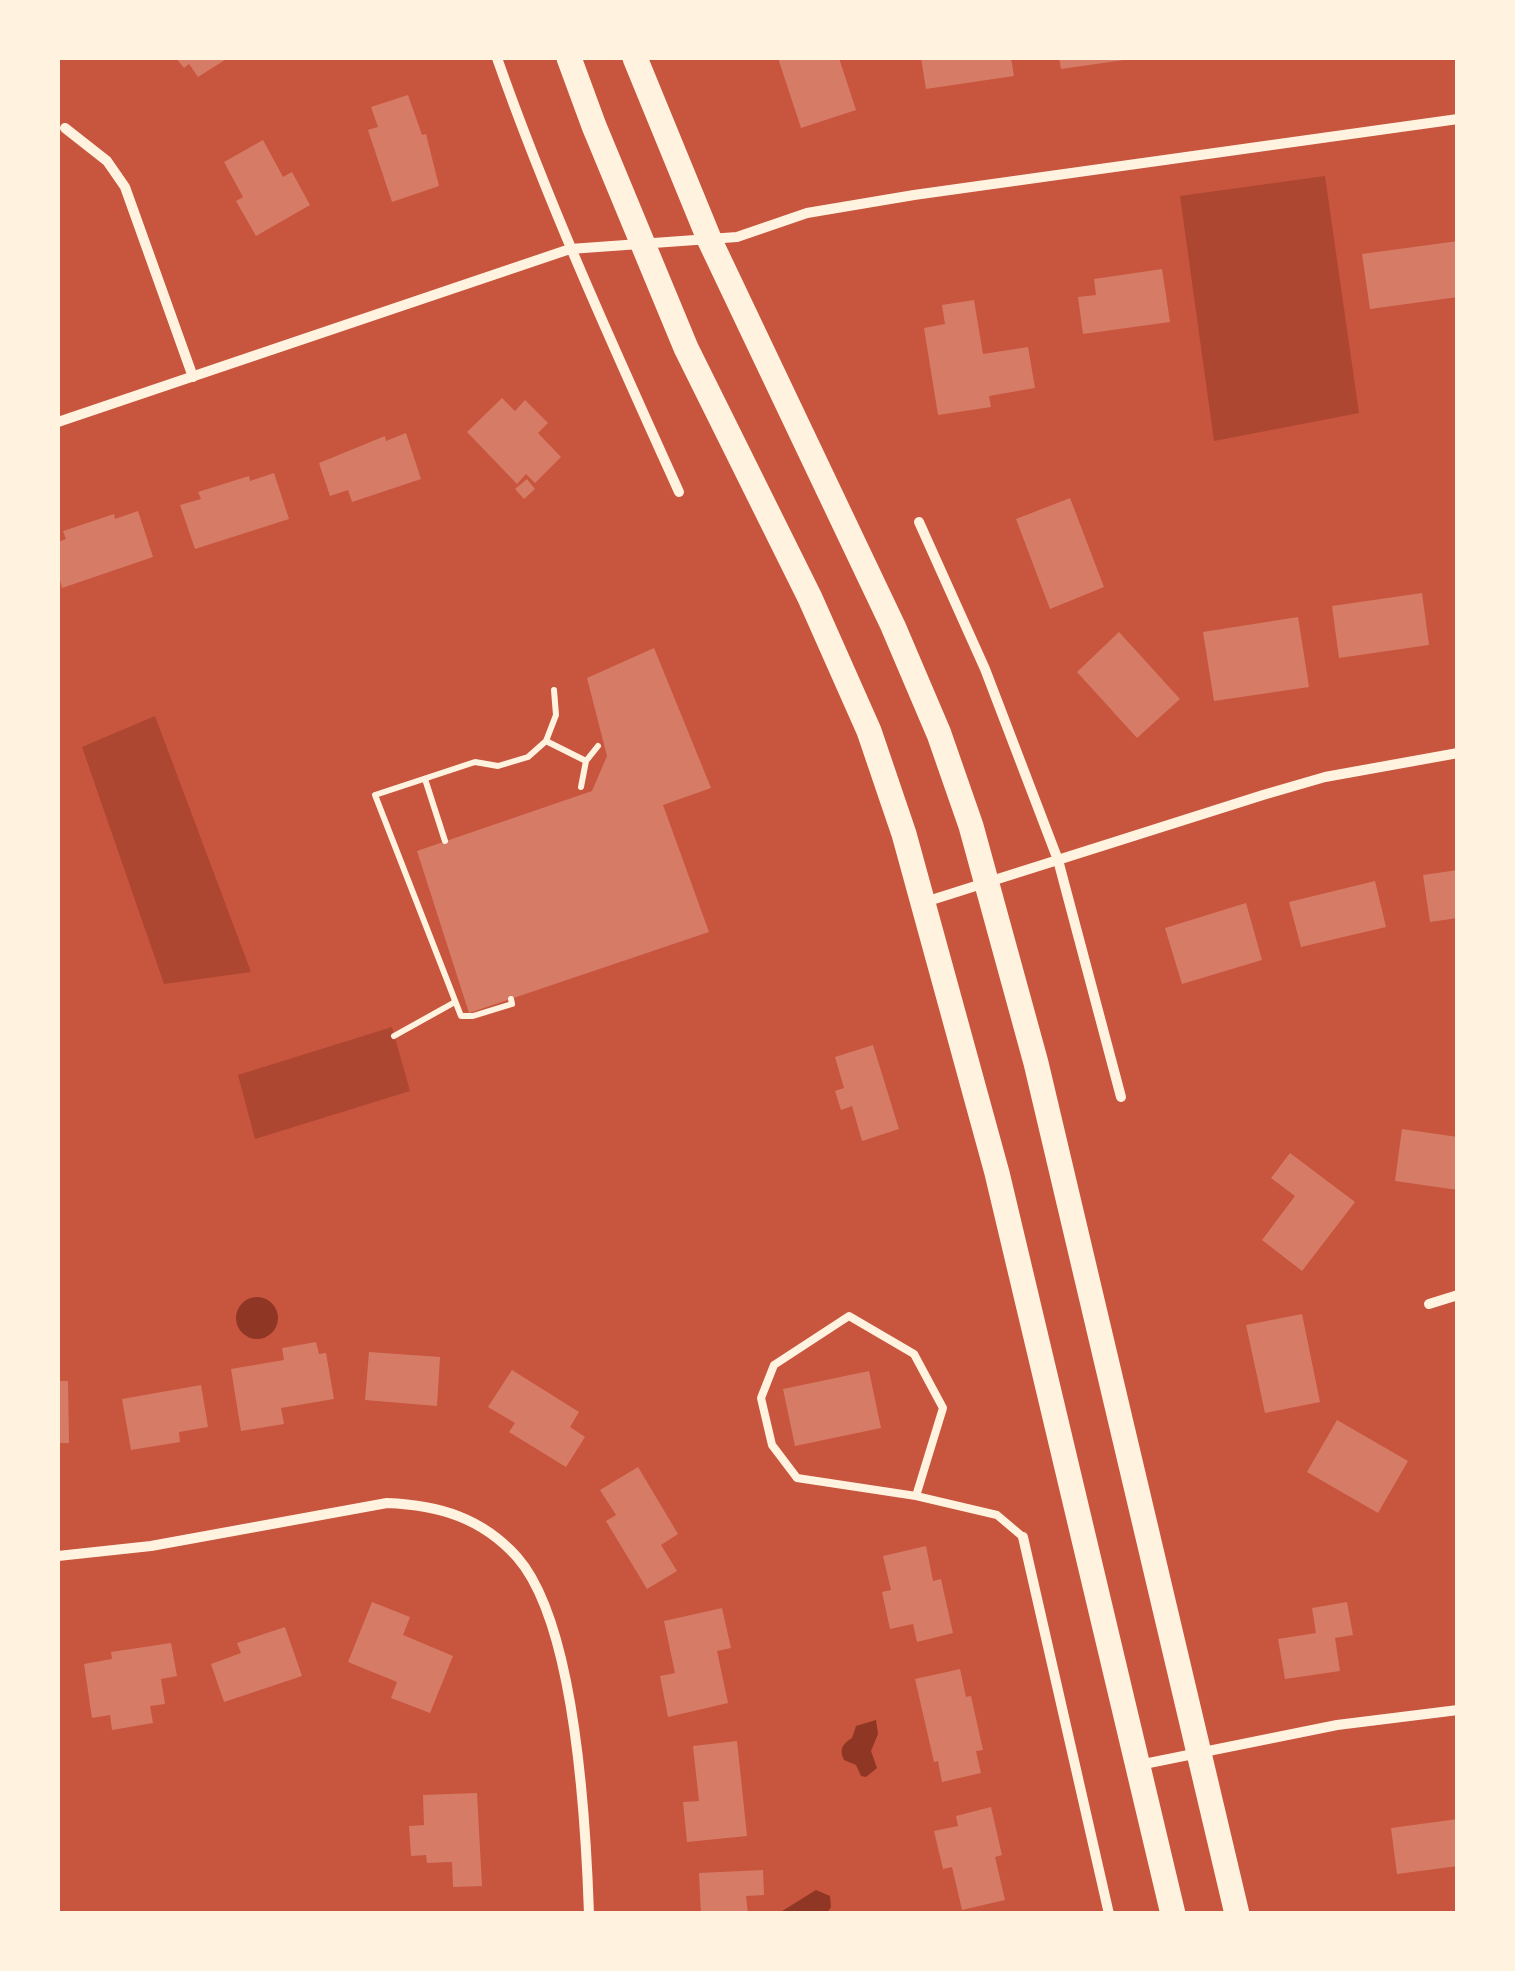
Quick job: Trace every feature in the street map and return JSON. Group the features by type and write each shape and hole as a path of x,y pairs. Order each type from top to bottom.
{"main road":[{"path":"569,58 686,348 810,598 869,730 925,902 997,1173 1173,1914"},
{"path":"635,58 710,241 893,626 938,734 988,882 1040,1082 1238,1914"}],"street":[{"path":"497,58 530,153 570,249 679,492"},
{"path":"58,422 570,249 710,241 737,237 807,213 914,195 1458,119"},
{"path":"65,128 107,161 125,187 192,377"},
{"path":"919,522 986,669 1058,860 1121,1097"},
{"path":"925,902 1325,777 1458,753"},
{"path":"1429,1304 1458,1295"},
{"path":"58,1556 151,1546 388,1503 424,1504 460,1515 494,1536 520,1560 538,1590 557,1647 576,1738 586,1820 590,1914"},
{"path":"1023,1537 1109,1914"},
{"path":"1138,1766 1337,1725 1458,1710"}],"lane":[{"path":"916,1496 944,1408 914,1354 849,1316 774,1365 762,1398 772,1445 797,1478 916,1496 997,1515 1023,1537"}],"path":[{"path":"511,998 512,1004 461,1016 375,796 476,762 498,766 528,756 546,740 556,714 554,690"},
{"path":"546,740 586,761"},
{"path":"581,786 586,761 598,746"},
{"path":"425,779 446,842"},
{"path":"394,1036 456,1002"}],"shaded area":[{"path":"1325,176 1359,413 1214,441 1180,196"},
{"path":"155,716 251,972 164,984 82,747"},
{"path":"392,1027 410,1091 255,1139 238,1075"},
{"path":"257,1297 272,1303 278,1318 272,1333 257,1339 242,1333 236,1318 242,1303"},
{"path":"876,1720 878,1734 871,1751 877,1768 866,1777 861,1776 856,1765 844,1760 842,1748 852,1738 856,1726"},
{"path":"816,1890 830,1896 827,1913 779,1913"}],"building":[{"path":"176,58 228,58 198,77 189,64 184,68"},
{"path":"778,58 839,58 856,110 801,128"},
{"path":"921,58 1011,58 1014,76 926,89"},
{"path":"1059,58 1124,58 1124,60 1061,69"},
{"path":"408,95 422,135 426,134 439,186 392,202 368,130 378,127 371,107"},
{"path":"263,140 283,177 292,172 310,205 256,236 236,201 243,197 224,162"},
{"path":"1458,241 1458,297 1370,309 1362,254"},
{"path":"1162,269 1170,322 1083,334 1078,297 1096,295 1094,279"},
{"path":"974,300 983,354 1028,347 1035,388 989,396 991,407 938,415 924,328 945,324 942,305"},
{"path":"502,398 515,411 525,400 548,423 538,433 561,457 535,483 526,474 517,484 467,432"},
{"path":"406,433 421,479 352,502 348,490 330,496 319,463 385,436 386,441"},
{"path":"274,473 289,519 195,549 180,505 201,499 198,492 249,476 250,481"},
{"path":"527,479 535,489 524,499 515,489"},
{"path":"1070,498 1104,587 1050,609 1016,519"},
{"path":"138,511 153,557 62,588 58,542 66,539 63,531 114,514 115,519"},
{"path":"1422,593 1429,645 1339,658 1332,606"},
{"path":"1298,617 1309,687 1214,701 1203,632"},
{"path":"1119,632 1180,699 1137,738 1077,672"},
{"path":"654,648 711,788 663,805 709,932 469,1013 417,851 592,791 607,756 587,678"},
{"path":"1458,870 1458,918 1430,922 1423,875"},
{"path":"1375,881 1386,927 1301,947 1289,902"},
{"path":"1246,903 1262,960 1182,984 1165,928"},
{"path":"873,1045 899,1129 862,1141 852,1106 841,1110 835,1091 844,1088 835,1057"},
{"path":"1402,1129 1458,1137 1458,1190 1395,1181"},
{"path":"1290,1153 1355,1202 1302,1271 1262,1240 1295,1196 1271,1178"},
{"path":"1302,1314 1320,1402 1265,1413 1246,1325"},
{"path":"316,1342 319,1354 326,1353 334,1399 281,1408 284,1424 241,1431 231,1369 284,1360 282,1348"},
{"path":"369,1352 440,1357 437,1406 365,1400"},
{"path":"512,1370 579,1412 570,1427 585,1437 566,1467 509,1432 515,1423 488,1407"},
{"path":"869,1371 881,1428 795,1446 783,1389"},
{"path":"58,1381 68,1381 69,1443 58,1443"},
{"path":"201,1385 208,1427 179,1432 180,1442 131,1450 122,1399"},
{"path":"1337,1420 1408,1461 1378,1513 1307,1472"},
{"path":"638,1467 678,1534 661,1545 677,1571 647,1589 606,1521 616,1515 600,1490"},
{"path":"926,1546 933,1581 941,1579 953,1633 917,1642 913,1624 890,1629 882,1592 891,1590 883,1556"},
{"path":"372,1602 410,1617 403,1635 453,1656 430,1713 391,1698 397,1682 348,1662"},
{"path":"1347,1602 1353,1635 1335,1638 1340,1671 1285,1679 1278,1639 1316,1633 1312,1608"},
{"path":"722,1608 731,1648 717,1651 728,1703 668,1717 660,1676 675,1673 664,1621"},
{"path":"285,1627 302,1676 224,1702 211,1664 241,1653 237,1643"},
{"path":"171,1643 177,1676 161,1679 165,1704 150,1706 153,1723 112,1730 110,1715 92,1718 84,1664 112,1659 111,1652"},
{"path":"960,1669 966,1697 971,1696 983,1750 976,1751 981,1773 942,1782 915,1679"},
{"path":"737,1741 747,1836 687,1842 683,1802 699,1801 693,1746"},
{"path":"477,1793 482,1886 453,1887 452,1862 427,1863 426,1855 411,1856 409,1826 424,1825 423,1795"},
{"path":"991,1807 1002,1855 995,1857 1005,1900 962,1910 952,1867 943,1869 934,1831 958,1826 956,1816"},
{"path":"1458,1819 1458,1866 1397,1874 1391,1828"},
{"path":"763,1870 764,1895 746,1896 748,1914 701,1914 699,1873"}]}
